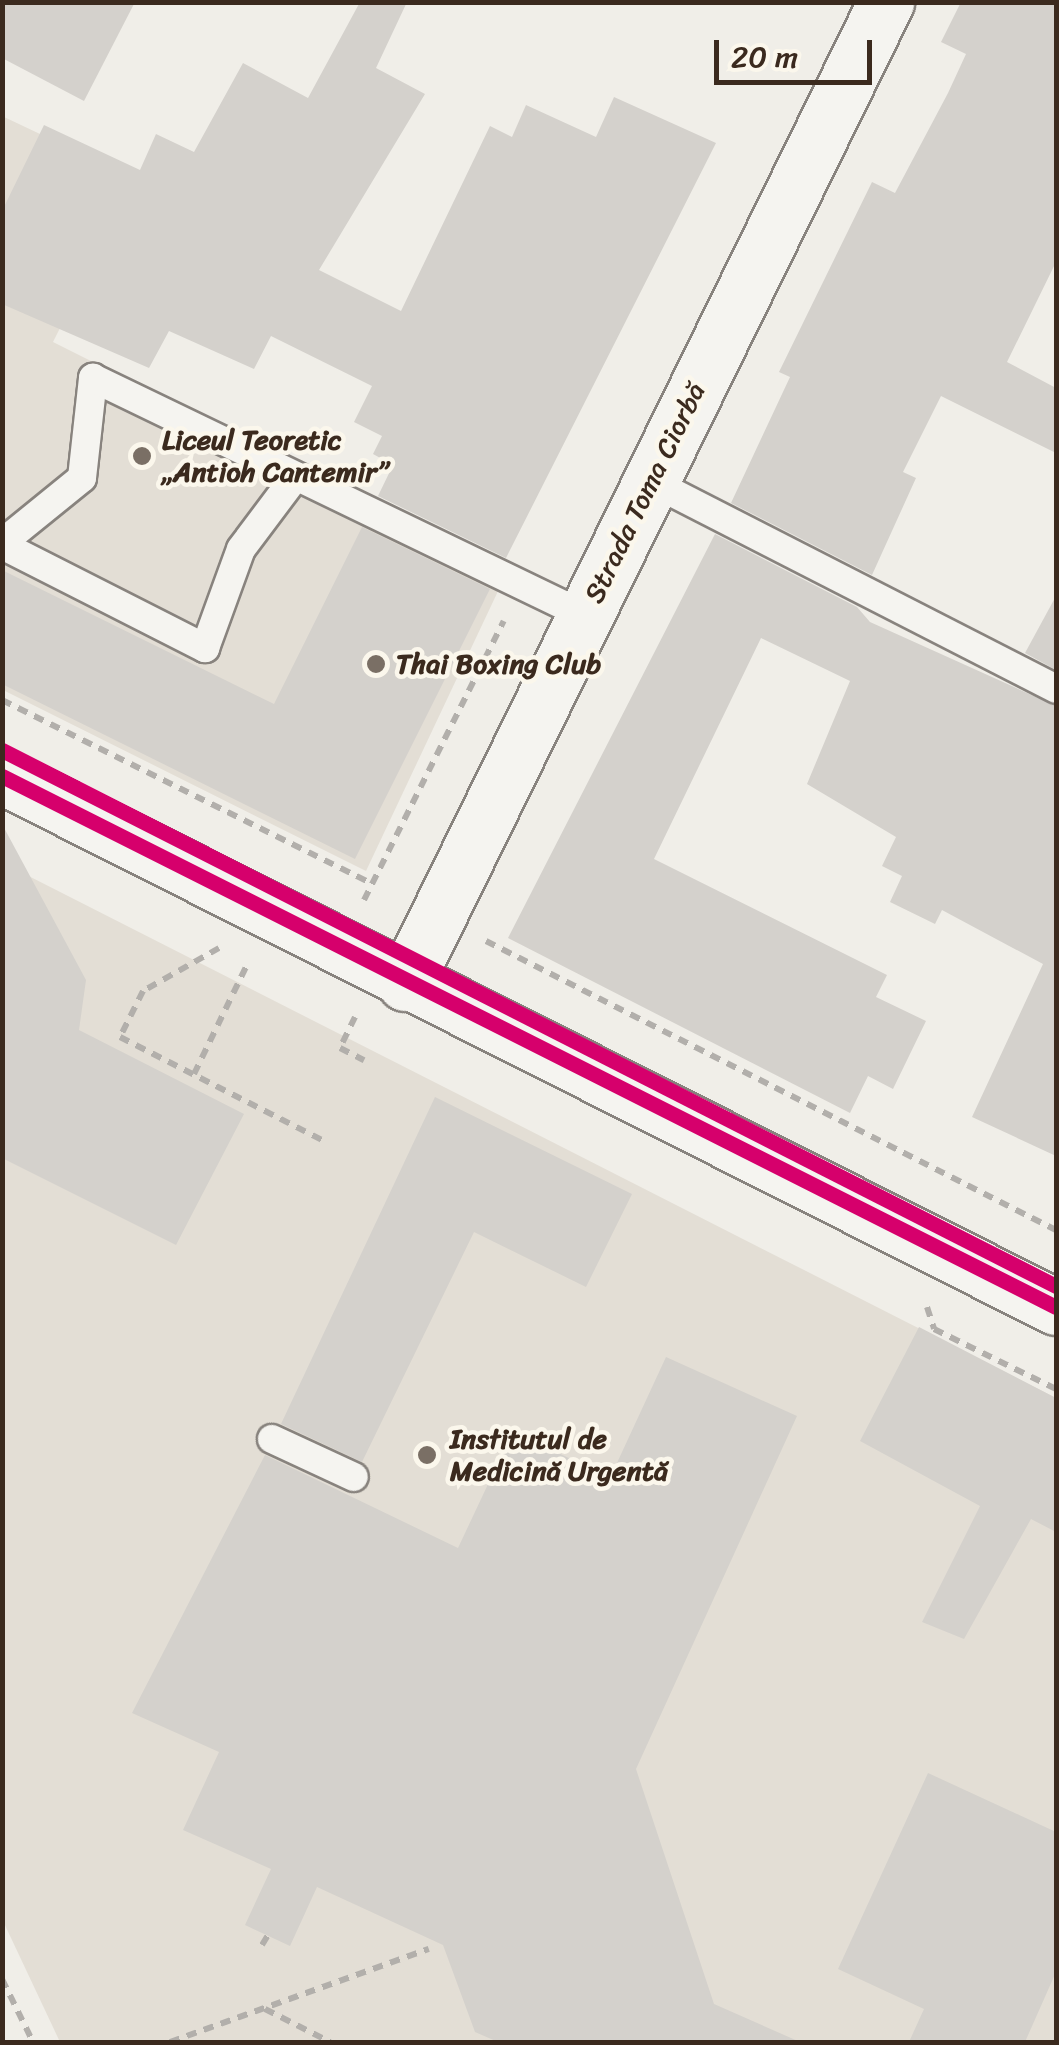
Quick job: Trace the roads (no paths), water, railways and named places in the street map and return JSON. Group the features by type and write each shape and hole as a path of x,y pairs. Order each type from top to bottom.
{"street":[{"name":"Strada Toma Ciorbă","path":"405,983 886,2"},
{"path":"2,776 405,983 1056,1307"}],"lane":[{"path":"296,477 241,549 205,648 2,544 82,478 93,378 584,615"},
{"path":"650,481 1056,689"},
{"path":"272,1440 354,1478"}],"place":[{"name":"Liceul Teoretic „Antioh Cantemir”","path":"142,456"},
{"name":"Thai Boxing Club","path":"376,664"},
{"name":"Institutul de Medicină Urgentă","path":"427,1455"}]}
